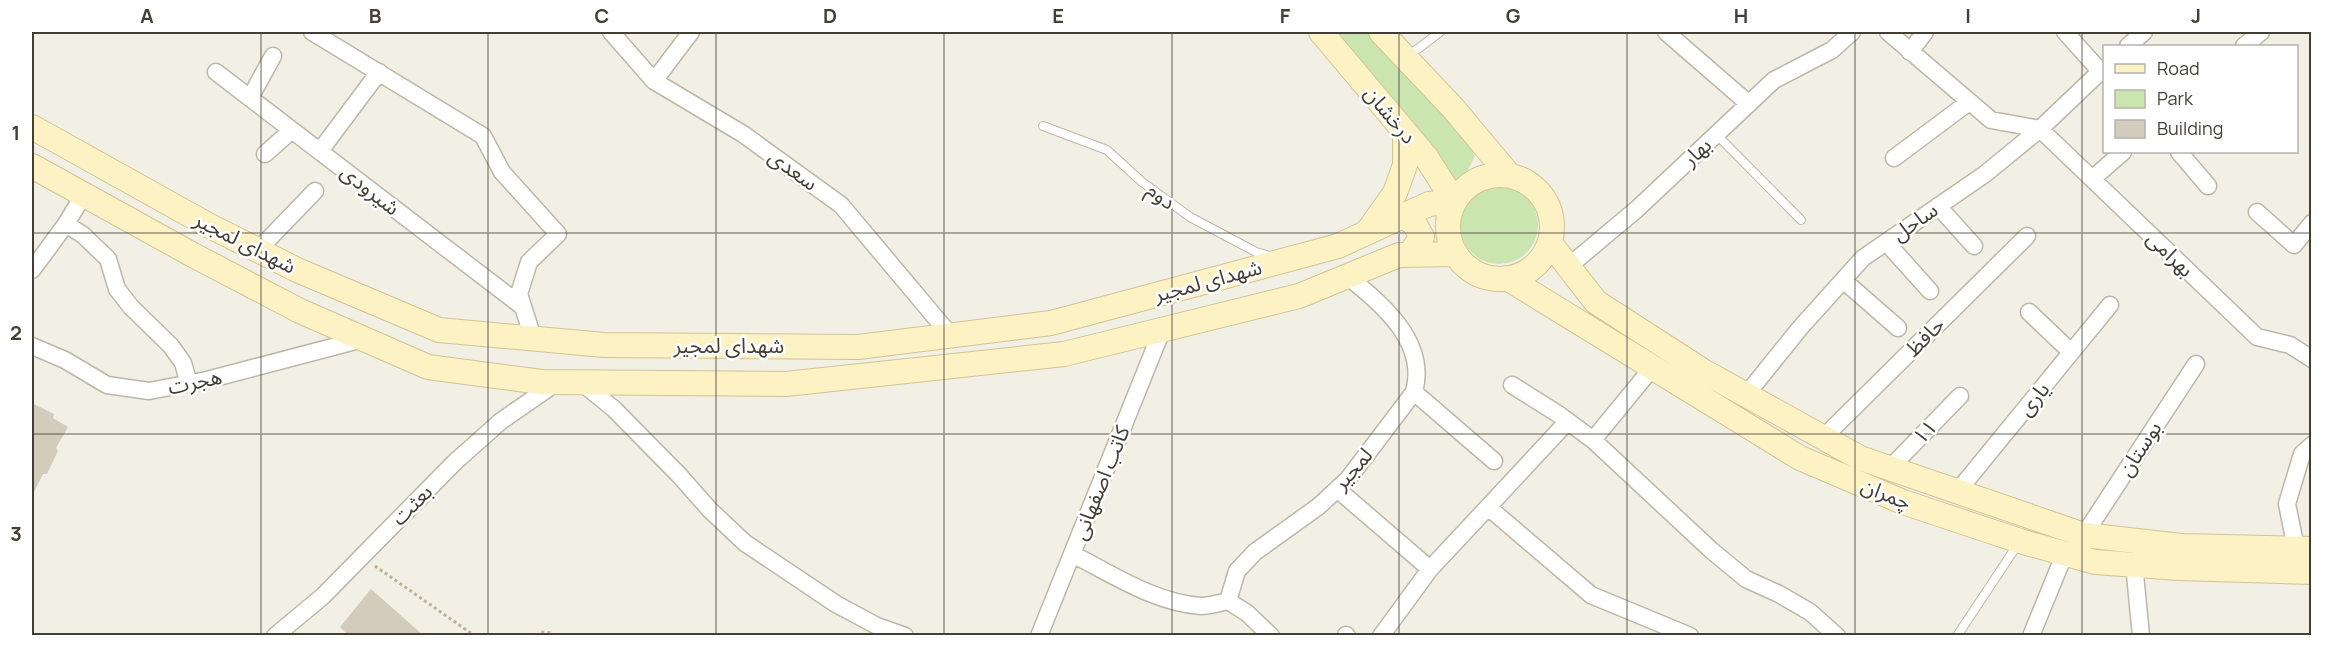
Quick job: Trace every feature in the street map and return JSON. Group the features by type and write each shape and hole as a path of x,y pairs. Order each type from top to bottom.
{"main road":[{"name":"درخشان","path":"1321,32 1426,157 1454,201"},
{"path":"1381,32 1453,108 1509,175"},
{"name":"شهدای لمجیر","path":"32,128 208,225 297,270 439,330 604,345 858,347 1051,323 1338,246 1429,204 1454,201"},
{"path":"1366,233 1395,193 1405,165 1406,133"},
{"name":"شهدای لمجیر","path":"32,166 300,311 428,367 556,382 786,384 1064,354 1299,296 1399,255 1456,254"},
{"path":"1493,175 1509,175 1526,181 1539,192 1549,208 1552,225 1550,243 1544,256 1533,267 1507,278 1492,278 1478,274 1466,266 1456,254 1450,242 1449,214 1454,201 1464,188 1477,179 1493,175"},
{"path":"153,232 163,227 169,216 168,203"},
{"path":"1402,216 1414,223 1422,237 1409,255"},
{"path":"193,255 193,243 198,233 208,225"},
{"name":"چمران","path":"1550,243 1596,302 1703,371 1860,458 2084,535 2181,546 2304,549"},
{"name":"چمران","path":"1507,278 1800,458 1903,502 2020,541 2095,561 2312,572"}],"street":[{"path":"312,32 483,136 502,172 558,234 530,262 519,294 533,338"},
{"name":"سعدی","path":"611,32 654,81 743,134 842,205 951,336"},
{"path":"654,81 691,32"},
{"path":"1665,32 1749,104"},
{"name":"بهار","path":"1569,266 1637,208 1774,80 1832,50 1852,32"},
{"path":"1888,32 1991,120 2040,129"},
{"path":"1910,52 1924,32"},
{"path":"2064,32 2103,70"},
{"path":"2129,45 2144,32"},
{"path":"2245,45 2260,32"},
{"path":"250,98 273,56"},
{"name":"ساحل","path":"1746,395 1800,328 1863,258 1985,174 2040,129 2103,70"},
{"name":"شیرودی","path":"216,72 523,308"},
{"path":"320,151 379,72"},
{"path":"1894,158 1969,102"},
{"name":"بهرامی","path":"2040,129 2257,337 2290,345 2312,359"},
{"path":"265,154 292,130"},
{"path":"2092,179 2122,153"},
{"path":"2180,153 2208,186"},
{"path":"258,250 315,191"},
{"path":"32,270 66,224 84,194"},
{"path":"1938,206 1974,246"},
{"path":"2257,212 2294,245 2312,223"},
{"path":"66,224 83,235 108,259 117,288 131,307 171,346 183,363 189,384"},
{"name":"حافظ","path":"1824,438 2027,236"},
{"path":"1886,242 1930,291"},
{"path":"1347,276 1387,313 1406,336 1415,355 1418,377 1414,392 1494,461"},
{"path":"1843,280 1898,328"},
{"name":"یاری","path":"1957,492 2110,305"},
{"path":"2029,312 2071,352"},
{"name":"کاتب اصفهانی","path":"1039,636 1162,330"},
{"name":"هجرت","path":"32,346 65,360 107,385 149,391 189,384 363,339"},
{"name":"بوستان","path":"2084,535 2196,364"},
{"path":"1593,440 1652,368"},
{"name":"بعثت","path":"275,636 322,596 455,462 501,422 556,382"},
{"path":"582,383 614,409 710,510 745,543 836,604 877,626 904,636"},
{"path":"1512,385 1593,440 1711,550 1746,579 1810,612 1837,636"},
{"name":"لمجیر","path":"1228,601 1237,571 1255,552 1319,506 1348,479 1414,392"},
{"name":"۱۱","path":"1889,468 1960,396"},
{"path":"1381,636 1430,569 1568,421"},
{"path":"2304,549 2287,504 2301,454 2312,445"},
{"path":"1337,489 1430,569"},
{"path":"1488,507 1591,595 1690,636"},
{"path":"2031,636 2065,553"},
{"path":"1072,554 1176,603 1203,606 1228,601 1247,613 1271,636"},
{"path":"2134,564 2141,636"}],"lane":[{"path":"1406,58 1440,32"},
{"name":"دوم","path":"1042,126 1107,150 1142,182 1190,217 1256,252 1285,261"},
{"path":"1716,134 1801,220"},
{"path":"1957,636 2020,541"}],"path":[{"path":"361,557 475,636"},
{"path":"537,636 541,632 552,633 554,636"}],"green space":[{"path":"1333,32 1366,32 1426,90 1454,123 1475,156 1467,172 1454,181 1412,121"},
{"path":"1499,186 1514,189 1527,197 1535,210 1538,225 1535,240 1527,253 1514,261 1499,264 1484,261 1471,253 1463,240 1460,225 1463,210 1471,197 1484,189"}],"building":[{"path":"32,403 54,414 53,418 68,427 56,448 58,451 47,474 43,474 32,496"},
{"path":"371,589 424,636 349,636 340,627"}]}
